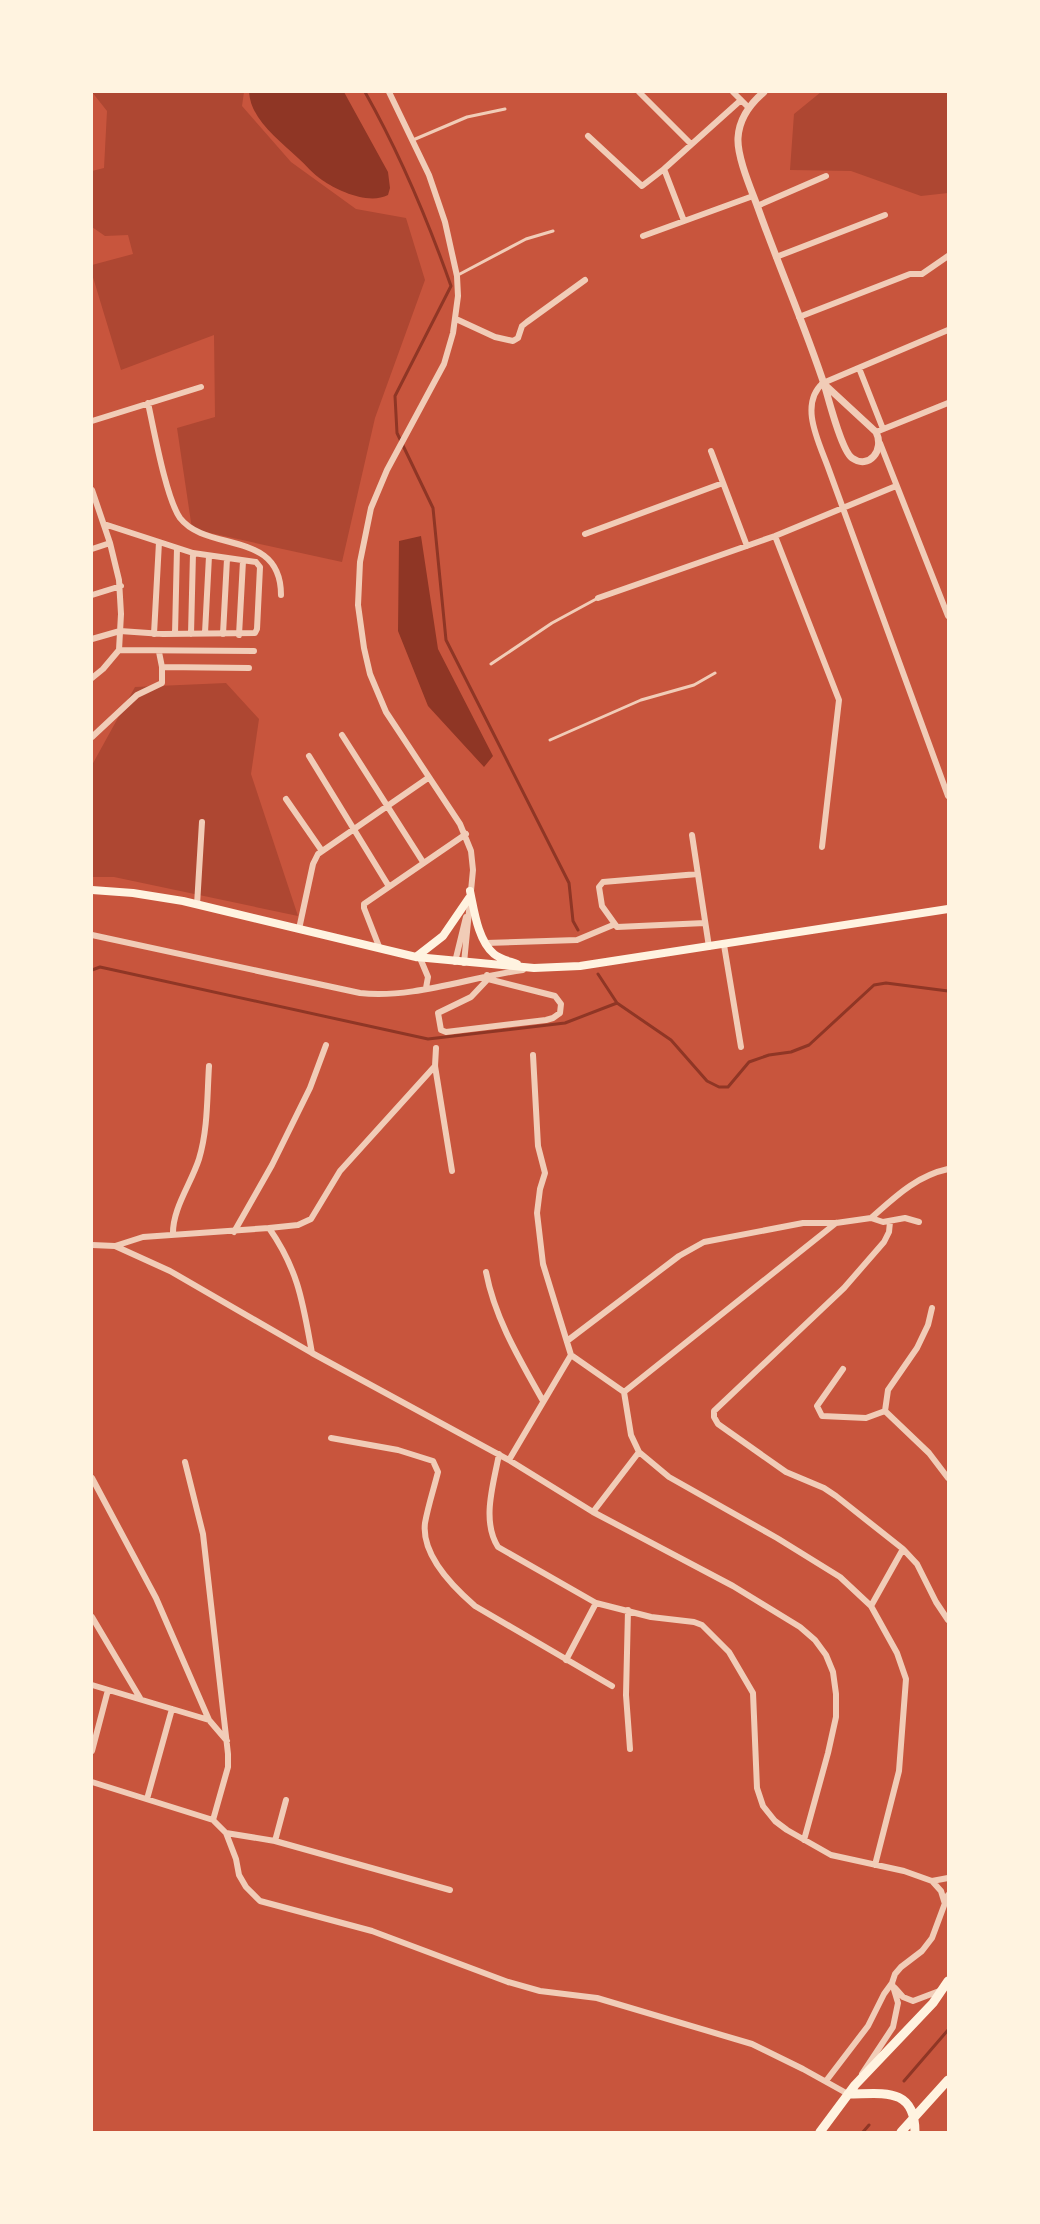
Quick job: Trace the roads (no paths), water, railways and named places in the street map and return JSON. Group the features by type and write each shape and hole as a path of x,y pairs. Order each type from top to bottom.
{"main road":[{"path":"92,890 133,893 197,905 418,958 530,968 580,966 948,909"},
{"path":"470,894 481,932 493,954 530,968"},
{"path":"418,958 443,936 470,894"},
{"path":"820,2133 855,2085 933,2003 948,1981"},
{"path":"901,2133 948,2080"},
{"path":"848,2094 899,2096 913,2112 915,2133"}],"street":[{"path":"388,92 429,175 445,222 457,276 458,296 456,319 438,378 377,490 366,526 358,580 360,625 370,674 377,693 398,733 466,834 473,861 468,929 459,963"},
{"path":"639,92 691,144"},
{"path":"733,92 749,108"},
{"path":"765,92 749,108 742,120 738,139 753,196 849,455 854,460 867,460 877,454 880,430 859,368"},
{"path":"588,136 640,186 645,185 741,99"},
{"path":"664,169 684,220"},
{"path":"757,206 826,176"},
{"path":"643,236 753,196"},
{"path":"776,257 885,215"},
{"path":"799,318 910,274 922,274 948,256"},
{"path":"456,319 495,337 513,341 518,338 526,322 585,280"},
{"path":"948,330 823,383 813,394 812,417 829,470 948,796"},
{"path":"823,383 880,430"},
{"path":"92,421 201,387"},
{"path":"148,403 172,501 182,520 197,531 254,550 265,556 278,574 281,595"},
{"path":"880,430 948,403"},
{"path":"880,443 948,616"},
{"path":"711,451 747,546"},
{"path":"585,534 723,483"},
{"path":"598,598 775,536 896,486"},
{"path":"92,490 94,506 104,524 121,586 119,650 92,678"},
{"path":"92,639 120,631 154,634 239,634 255,633 257,629 260,567 256,562 177,549 104,524"},
{"path":"775,536 839,700 822,847"},
{"path":"154,634 159,542"},
{"path":"92,549 110,543"},
{"path":"175,634 177,549"},
{"path":"191,634 193,553"},
{"path":"205,633 209,556"},
{"path":"223,634 227,559"},
{"path":"239,634 243,561"},
{"path":"92,595 121,586"},
{"path":"119,650 254,651"},
{"path":"92,737 137,695 162,683 159,652"},
{"path":"162,667 249,668"},
{"path":"342,735 423,862"},
{"path":"309,756 388,885"},
{"path":"299,929 313,864 320,853 428,778"},
{"path":"286,799 320,853"},
{"path":"197,905 202,822"},
{"path":"380,949 364,903 466,834"},
{"path":"692,835 709,947"},
{"path":"698,874 603,882 599,887 602,906 613,924 621,927 705,923"},
{"path":"486,943 577,940 613,924"},
{"path":"92,935 360,993 401,994 530,968"},
{"path":"724,945 741,1047"},
{"path":"418,958 428,977 426,988"},
{"path":"487,977 555,996 561,1004 560,1013 546,1020 446,1032 441,1030 438,1013 471,997 487,977"},
{"path":"234,1232 272,1165 310,1088 326,1045"},
{"path":"436,1048 435,1066 452,1171"},
{"path":"532,1055 538,1146 545,1173 537,1213 543,1264 571,1355 624,1392 631,1435 639,1452 669,1477 777,1538 840,1577 871,1606 897,1653 906,1679 899,1771 875,1865"},
{"path":"173,1235 177,1213 203,1143 209,1066"},
{"path":"92,1245 116,1246 143,1237 298,1226 311,1219 340,1171 435,1066"},
{"path":"871,1218 901,1191 920,1178 948,1169"},
{"path":"567,1341 691,1248 704,1242 803,1222 836,1223 871,1218 890,1222 905,1218 919,1222"},
{"path":"890,1222 887,1237 844,1288 713,1414 718,1424 772,1463 836,1496 903,1549 917,1564 948,1620"},
{"path":"624,1392 836,1223"},
{"path":"269,1228 285,1251 300,1289 312,1353"},
{"path":"116,1246 170,1271 312,1353 499,1454 593,1512 733,1586 800,1627 815,1640 826,1655 833,1672 836,1717 804,1840"},
{"path":"486,1272 490,1292 507,1336 543,1401"},
{"path":"885,1411 888,1390 917,1348 933,1308"},
{"path":"509,1460 571,1355"},
{"path":"843,1369 818,1406 822,1416 866,1418 885,1411"},
{"path":"885,1411 929,1453 948,1478"},
{"path":"331,1438 398,1450 433,1461 438,1472 425,1525 427,1540 442,1573 475,1606 612,1686"},
{"path":"593,1512 639,1452"},
{"path":"499,1454 491,1496 489,1527 492,1537 503,1551 596,1603 651,1617 694,1622 714,1635 729,1652 753,1693 757,1788 775,1821 831,1855 904,1871 932,1881 941,1891 945,1904"},
{"path":"185,1462 203,1534 227,1742 228,1767 213,1820"},
{"path":"92,1478 156,1598 209,1720 227,1742"},
{"path":"871,1606 903,1549"},
{"path":"566,1660 596,1603"},
{"path":"628,1610 626,1695 630,1749"},
{"path":"92,1617 140,1698"},
{"path":"92,1684 209,1720"},
{"path":"92,1751 108,1690"},
{"path":"147,1799 172,1709"},
{"path":"92,1782 213,1820 226,1833 236,1859 239,1875 246,1887 260,1901 372,1931 508,1982 540,1991 597,1998 752,2044 848,2094"},
{"path":"275,1841 286,1800"},
{"path":"226,1833 275,1841 450,1890"},
{"path":"932,1881 948,1878"},
{"path":"855,2085 893,2027 898,2003 893,1986 895,1974 916,1957 932,1938 948,1895"},
{"path":"826,2081 868,2026 884,1994 893,1986"},
{"path":"893,1986 903,1997 913,2001 942,1990"}],"lane":[{"path":"413,140 467,117 506,109"},
{"path":"457,276 526,239 553,231"},
{"path":"491,664 552,623 598,598"},
{"path":"550,740 641,700 694,685 715,674"}],"waterway":[{"path":"365,92 412,187 451,286 395,396 397,433 433,508 446,640 569,883 573,921 578,930"},
{"path":"92,970 100,967 428,1039 565,1023 617,1003"},
{"path":"598,974 617,1003 671,1040 707,1081 719,1087 728,1087 749,1062 769,1055 791,1052 809,1045 874,985 886,983 948,991"},
{"path":"904,2081 948,2030"},
{"path":"863,2132 869,2125"}]}
